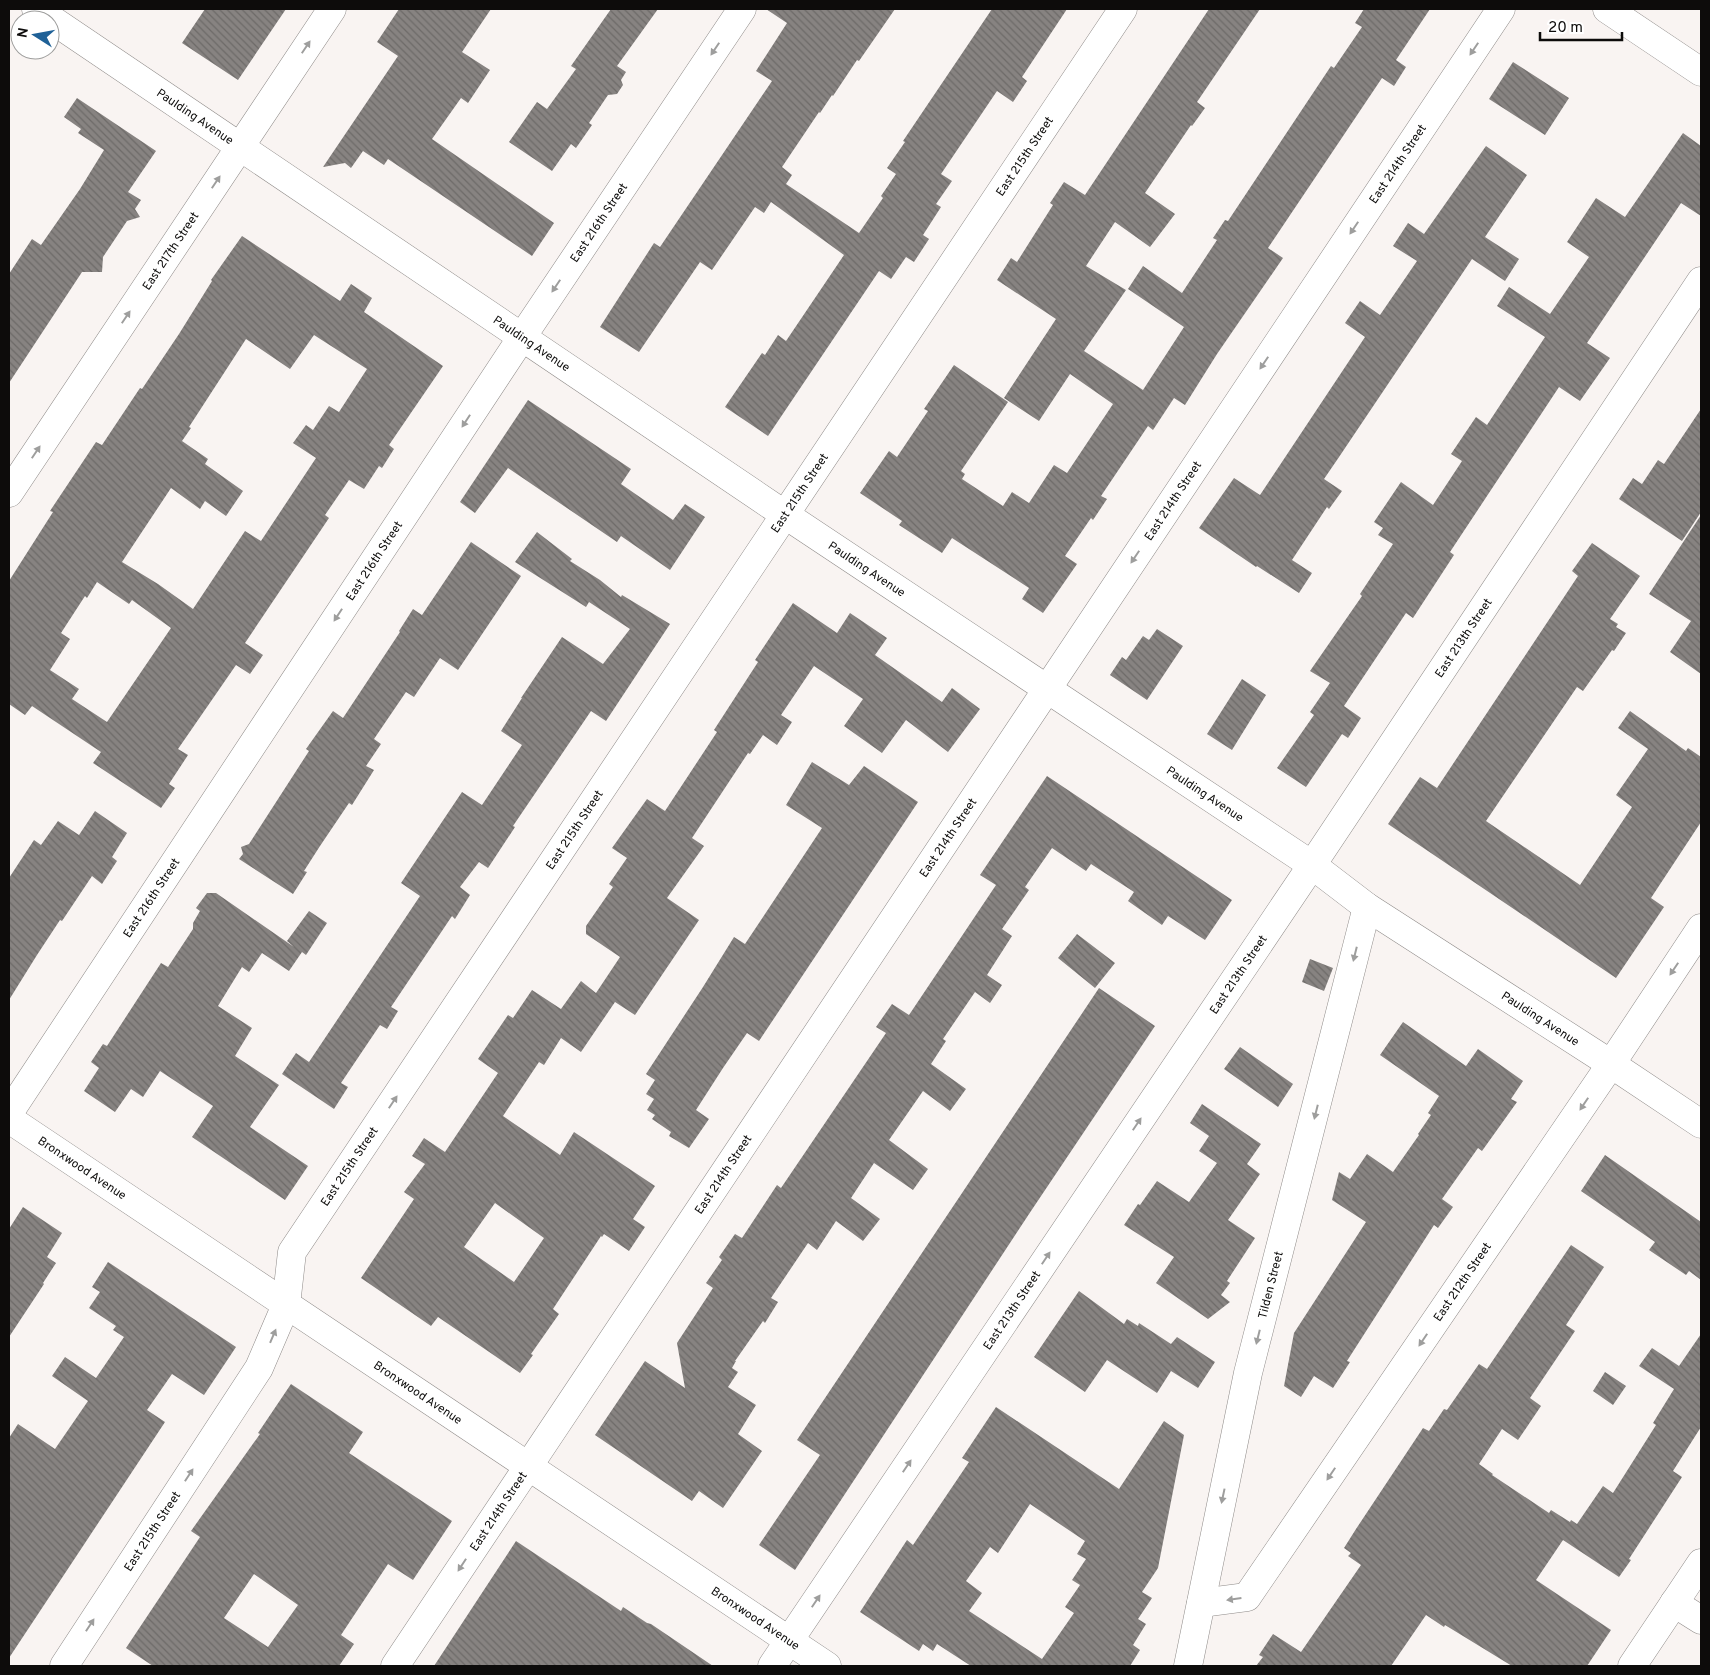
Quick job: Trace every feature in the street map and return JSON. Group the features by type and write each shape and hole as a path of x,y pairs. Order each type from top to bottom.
{"street":[{"name":"Paulding Avenue","path":"36,9 1046,690 1312,865 1367,907 1701,1124"},
{"name":"East 217th Street","path":"9,493 332,9"},
{"name":"East 216th Street","path":"9,1113 522,337 742,9"},
{"name":"East 215th Street","path":"64,1666 259,1368 286,1305 292,1252 760,553 784,514 1124,9"},
{"name":"East 214th Street","path":"395,1666 1501,9"},
{"path":"1607,9 1701,72"},
{"name":"East 213th Street","path":"772,1666 1312,865 1701,281"},
{"name":"Tilden Street","path":"1188,1666 1248,1373 1367,907"},
{"name":"East 212th Street","path":"1201,1603 1247,1597 1611,1064 1701,928"},
{"name":"Bronxwood Avenue","path":"9,1119 827,1666"},
{"path":"1632,1666 1701,1563"},
{"path":"1674,1604 1701,1620"}],"building":[{"path":"205,9 286,9 238,80 182,43"},
{"path":"399,9 491,9 462,52 490,70 468,103 461,98 432,139 554,223 532,256 388,159 384,165 363,151 351,168 345,163 323,167 398,56 377,42"},
{"path":"611,9 658,9 617,66 626,72 621,80 623,85 617,94 608,95 589,123 592,125 576,148 571,144 552,171 509,142 537,102 547,109 576,69 571,66"},
{"path":"766,9 895,9 859,61 857,60 833,96 819,112 782,167 792,175 786,184 859,233 883,198 881,196 896,174 887,168 905,142 903,141 992,9 1067,9 1022,77 1027,81 1013,102 997,91 941,174 952,181 936,204 941,207 923,235 929,239 914,262 906,257 891,279 879,271 768,436 725,407 762,353 765,355 778,335 786,341 844,255 771,202 764,213 755,207 712,270 700,262 639,352 600,327 654,243 660,247 772,81 756,71 787,23"},
{"path":"1209,9 1260,9 1197,102 1205,108 1191,125 1145,193 1175,214 1150,247 1115,222 1086,266 1126,290 1084,351 1143,390 1184,327 1128,289 1143,266 1182,293 1217,240 1213,238 1225,220 1228,221 1331,66 1334,68 1362,27 1355,23 1364,9 1430,9 1396,60 1406,67 1394,86 1382,78 1268,248 1283,258 1217,354 1185,405 1174,398 1153,430 1148,426 1101,496 1107,499 1093,520 1091,518 1065,556 1077,564 1043,613 1022,599 1029,588 952,538 942,553 899,525 902,521 860,493 889,451 897,457 928,411 924,409 954,365 1008,402 961,471 965,474 962,479 1003,506 1012,492 1029,503 1054,465 1067,473 1113,404 1070,374 1039,421 1004,398 1056,319 997,280 1011,258 1017,262 1053,205 1050,203 1064,182 1085,195"},
{"path":"1513,62 1569,98 1545,135 1489,99"},
{"path":"77,98 156,151 128,192 141,200 135,209 140,217 127,221 103,257 102,272 82,272 9,383 9,274 32,239 41,245 80,189 104,150 78,133 81,129 64,117"},
{"path":"1683,133 1701,146 1701,216 1681,203 1587,343 1610,358 1580,401 1559,387 1450,552 1454,555 1413,618 1406,613 1344,706 1361,718 1348,738 1342,734 1306,787 1277,768 1314,715 1310,712 1330,683 1310,671 1362,596 1360,594 1393,544 1378,535 1383,528 1374,522 1401,482 1433,505 1462,461 1451,454 1476,417 1487,425 1545,337 1497,306 1509,287 1550,314 1589,257 1567,242 1596,198 1625,217"},
{"path":"1486,146 1527,175 1485,237 1519,259 1505,281 1472,259 1324,479 1342,491 1329,509 1327,507 1292,560 1312,573 1299,593 1256,567 1199,528 1234,478 1260,495 1365,337 1345,323 1360,301 1380,315 1417,261 1393,246 1408,223 1424,234"},
{"path":"242,236 340,301 351,284 372,298 364,312 443,366 389,445 394,449 382,468 379,466 364,489 349,480 325,515 329,518 245,643 263,655 250,674 236,665 178,749 188,755 169,784 175,788 161,808 93,763 101,752 32,706 25,715 9,704 9,581 53,512 50,511 96,442 102,445 140,388 142,389 179,334 211,280","holes":["314,335 367,369 339,412 329,406 313,430 306,425 293,443 316,458 261,541 245,531 193,609 158,584 122,562 171,488 200,509 205,501 226,516 243,491 205,464 208,459 182,441 191,428 189,427 246,339 290,369","97,582 129,604 132,600 171,628 107,722 72,699 79,689 50,670 70,639 61,633 85,596 87,598"]},
{"path":"528,400 631,469 621,484 673,520 685,504 705,517 670,570 621,536 617,542 508,468 475,513 460,502"},
{"path":"1701,409 1701,512 1682,541 1619,499 1633,478 1642,484 1658,460 1664,464"},
{"path":"1701,515 1701,674 1670,652 1691,621 1649,594"},
{"path":"537,532 572,559 570,561 600,580 621,597 622,595 670,624 606,721 591,711 513,826 515,827 488,868 479,862 460,887 470,895 455,919 452,916 391,1007 398,1011 387,1029 380,1025 341,1083 348,1087 334,1109 282,1074 296,1053 309,1062 420,896 401,883 462,792 482,805 522,745 501,731 562,637 603,664 630,629 589,602 586,607 515,562"},
{"path":"471,542 521,576 458,670 440,658 414,697 406,692 374,739 381,744 366,766 374,770 352,805 349,803 320,846 304,871 307,872 293,894 239,859 243,854 241,847 249,844 309,751 306,749 333,711 343,718 413,609 422,615"},
{"path":"1592,543 1640,576 1610,619 1618,624 1616,627 1626,633 1583,691 1577,687 1486,821 1580,885 1632,807 1616,795 1648,749 1618,728 1630,711 1686,751 1688,748 1701,757 1701,822 1651,898 1664,907 1616,978 1388,824 1420,777 1437,788 1578,576 1572,571"},
{"path":"793,603 837,633 850,613 887,638 875,655 942,702 952,688 980,709 948,752 906,720 882,753 844,726 863,699 814,666 781,715 792,722 777,745 763,735 750,754 748,753 692,838 704,846 667,898 699,920 635,1015 615,1002 581,1052 561,1038 544,1065 539,1062 503,1116 560,1155 574,1132 655,1186 633,1219 645,1227 629,1251 604,1234 601,1236 553,1309 559,1314 520,1373 438,1317 431,1326 361,1278 414,1199 404,1192 425,1164 412,1156 424,1138 445,1152 498,1073 478,1059 508,1015 513,1018 532,990 561,1009 581,981 596,993 620,957 586,934 586,926 613,887 609,884 627,858 612,848 647,799 665,811 717,732 714,730 758,662 755,660","holes":["495,1203 544,1238 514,1282 464,1247"]},
{"path":"1157,629 1183,646 1147,700 1110,675 1122,657 1126,660 1143,636 1149,640"},
{"path":"1242,679 1266,695 1232,750 1207,734"},
{"path":"812,762 849,785 864,766 918,802 759,1041 747,1033 723,1068 696,1110 709,1119 689,1148 669,1136 671,1132 652,1119 655,1115 647,1110 654,1099 646,1094 655,1080 646,1074 734,937 745,944 822,828 786,805"},
{"path":"1047,776 1232,900 1205,940 1168,916 1162,925 1128,901 1134,892 1091,864 1086,871 1052,848 1025,887 1029,890 1002,929 1012,936 987,975 1002,985 990,1003 975,992 943,1039 946,1041 931,1064 966,1089 950,1111 923,1091 889,1140 928,1169 913,1190 874,1163 851,1198 880,1219 863,1241 836,1221 817,1250 808,1243 771,1298 778,1302 765,1323 763,1321 735,1361 732,1368 738,1372 728,1387 756,1405 738,1434 762,1451 723,1508 699,1491 692,1501 595,1435 645,1361 685,1388 677,1343 713,1288 706,1283 722,1260 719,1257 735,1234 742,1238 777,1185 781,1188 886,1033 876,1027 892,1004 909,1015 996,885 980,875"},
{"path":"95,811 127,833 112,857 117,861 102,884 92,876 62,921 60,920 9,1000 9,878 34,840 41,845 58,821 79,835"},
{"path":"207,893 216,893 294,947 287,941 309,911 327,923 306,955 302,952 289,971 262,953 249,972 242,967 218,1006 252,1028 235,1056 279,1085 250,1127 308,1166 285,1200 192,1137 213,1106 160,1071 143,1097 131,1089 115,1112 84,1091 99,1068 91,1062 103,1044 107,1046 161,963 168,967 193,929 193,923 200,911 196,908"},
{"path":"1077,934 1115,963 1095,988 1058,958"},
{"path":"1310,959 1333,968 1324,991 1302,982"},
{"path":"1099,988 1155,1026 795,1570 759,1545 820,1455 797,1440"},
{"path":"1403,1022 1466,1066 1478,1049 1523,1081 1511,1099 1517,1102 1482,1151 1478,1148 1442,1199 1453,1207 1438,1228 1434,1225 1347,1361 1350,1362 1333,1388 1314,1376 1301,1397 1284,1386 1294,1333 1366,1222 1332,1200 1339,1172 1350,1179 1367,1154 1393,1172 1419,1135 1431,1115 1428,1113 1439,1096 1380,1055"},
{"path":"1240,1047 1293,1084 1278,1107 1224,1069"},
{"path":"1202,1104 1261,1144 1247,1164 1260,1174 1228,1220 1255,1238 1227,1281 1230,1283 1221,1295 1230,1302 1208,1319 1156,1283 1174,1257 1124,1225 1157,1181 1189,1202 1217,1163 1199,1151 1209,1136 1190,1123"},
{"path":"1605,1155 1701,1222 1701,1280 1689,1271 1686,1275 1649,1250 1655,1242 1581,1191"},
{"path":"23,1207 62,1233 47,1257 56,1263 9,1337 9,1229"},
{"path":"1571,1245 1604,1267 1566,1325 1575,1331 1530,1398 1541,1406 1518,1440 1502,1429 1479,1464 1492,1475 1549,1513 1551,1510 1570,1522 1571,1520 1577,1524 1603,1486 1613,1493 1656,1425 1653,1423 1674,1389 1639,1366 1652,1348 1679,1366 1701,1334 1701,1427 1673,1471 1682,1477 1629,1559 1631,1560 1619,1577 1563,1540 1536,1580 1611,1630 1587,1666 1512,1666 1426,1615 1391,1666 1256,1666 1263,1657 1259,1655 1273,1634 1301,1652 1361,1565 1348,1556 1351,1553 1344,1548 1423,1428 1429,1431 1444,1409 1447,1410 1479,1364 1487,1369"},
{"path":"108,1262 236,1347 204,1395 172,1374 147,1410 165,1422 9,1658 9,1438 18,1424 55,1449 88,1401 52,1376 65,1357 96,1378 124,1337 113,1330 116,1326 89,1308 100,1292 92,1287"},
{"path":"1079,1291 1124,1324 1127,1319 1138,1326 1139,1323 1171,1344 1177,1337 1215,1362 1198,1388 1171,1371 1157,1393 1107,1360 1085,1392 1034,1357"},
{"path":"1605,1372 1626,1386 1613,1405 1593,1391"},
{"path":"291,1384 363,1432 349,1453 452,1521 413,1580 388,1564 341,1635 354,1644 339,1666 153,1666 126,1648 200,1537 191,1531 260,1434 258,1433","holes":["254,1574 298,1605 268,1647 224,1618"]},
{"path":"996,1407 1119,1489 1164,1421 1184,1435 1158,1568 1142,1592 1152,1598 1138,1619 1146,1624 1133,1645 1140,1650 1130,1666 971,1666 937,1644 933,1651 923,1644 919,1651 860,1612 907,1540 913,1545 969,1462 962,1458","holes":["1030,1504 1085,1541 1077,1554 1086,1559 1072,1580 1080,1585 1065,1607 1074,1613 1042,1659 969,1611 982,1593 966,1581 990,1547 998,1553"]},
{"path":"516,1541 621,1611 623,1607 713,1666 434,1666"}]}
